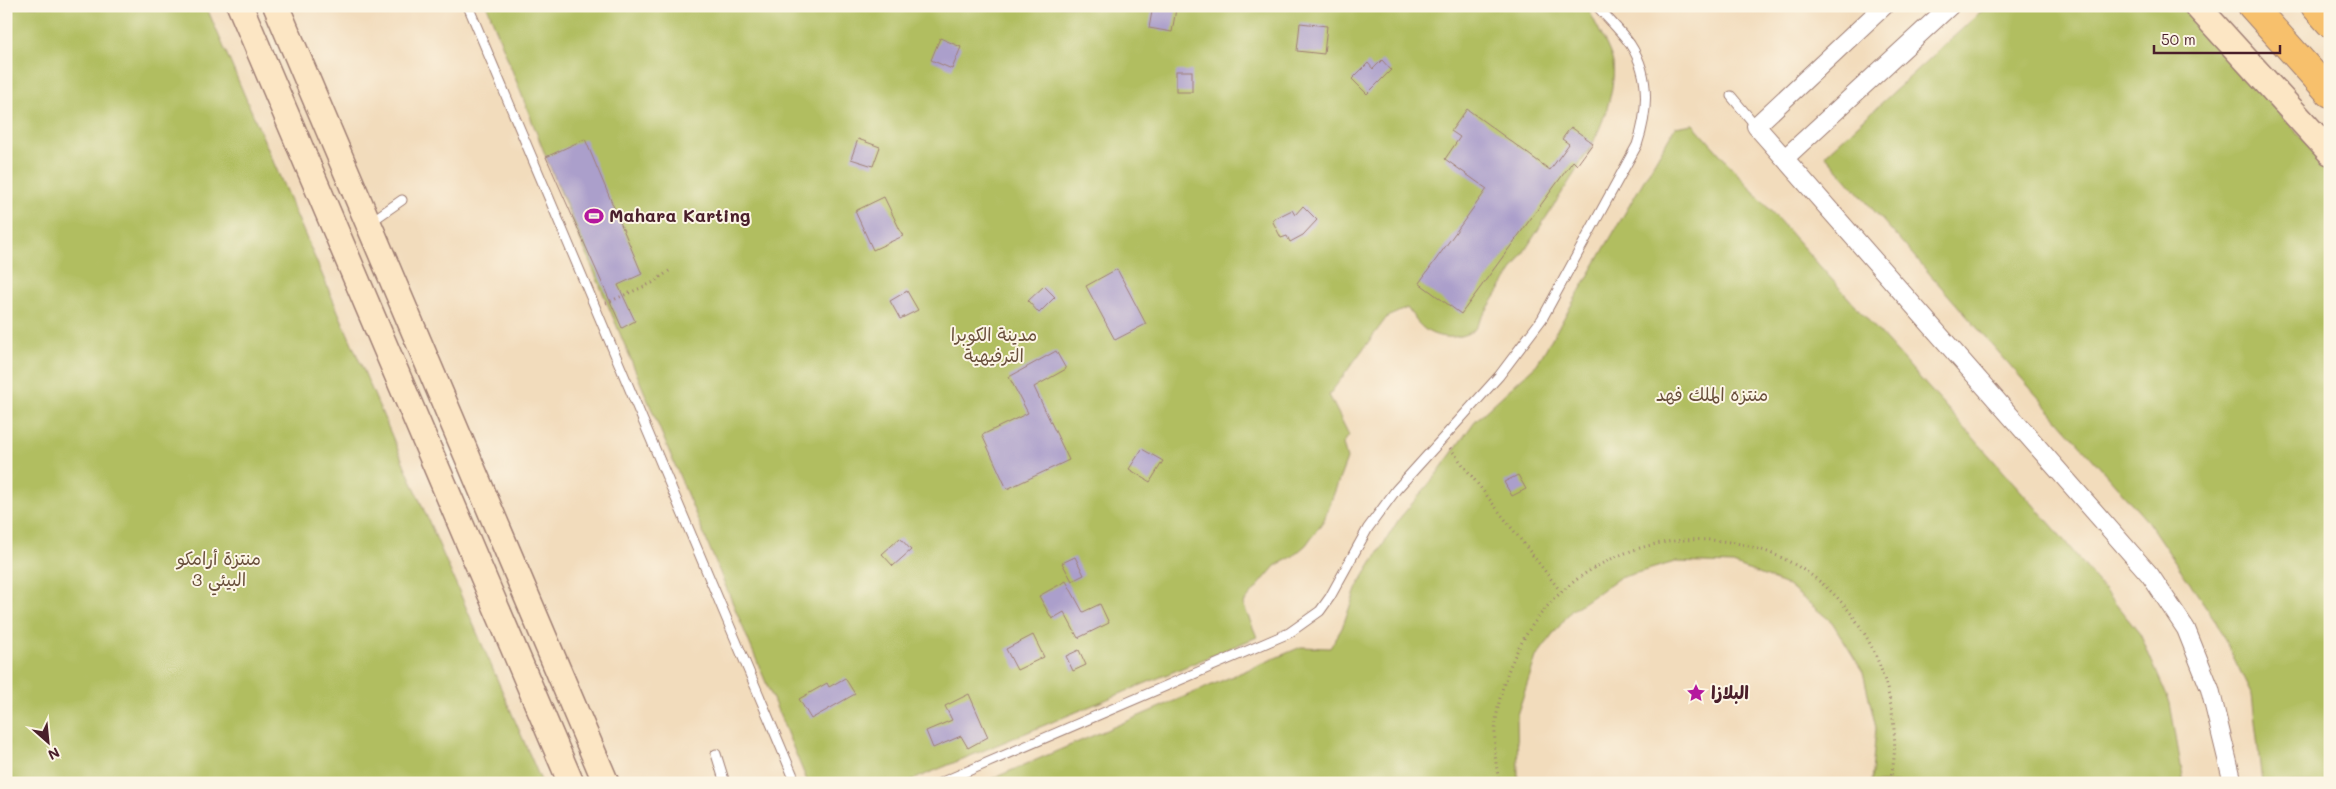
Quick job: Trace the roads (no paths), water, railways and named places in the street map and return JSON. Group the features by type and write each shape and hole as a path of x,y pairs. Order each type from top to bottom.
{"highway":[{"path":"2252,6 2330,93"},
{"path":"2315,6 2330,23"}],"street":[{"path":"240,6 337,237 572,783"},
{"path":"276,6 606,783"},
{"path":"1884,6 1756,126 2150,575 2186,629 2210,688 2232,783"},
{"path":"1785,158 1950,6"},
{"path":"2197,6 2330,152"},
{"path":"337,237 369,224"},
{"path":"496,609 526,596"}],"lane":[{"path":"468,6 796,783"},
{"path":"940,783 1289,633 1306,623 1320,611 1330,597 1368,528 1396,490 1499,376 1542,319 1637,145 1645,120 1646,94 1642,72 1631,45 1597,6"},
{"path":"1731,96 1756,126"},
{"path":"369,224 402,200"},
{"path":"716,754 725,783"}],"place":[{"name":"Mahara Karting","path":"594,216"},
{"name":"البلازا","path":"1696,693"}],"park label":[{"name":"مدينة الكوبرا الترفيهية","path":"994,345"},
{"name":"منتزه الملك فهد","path":"1712,395"},
{"name":"منتزة أرامكو البيئي 3","path":"219,569"}]}
